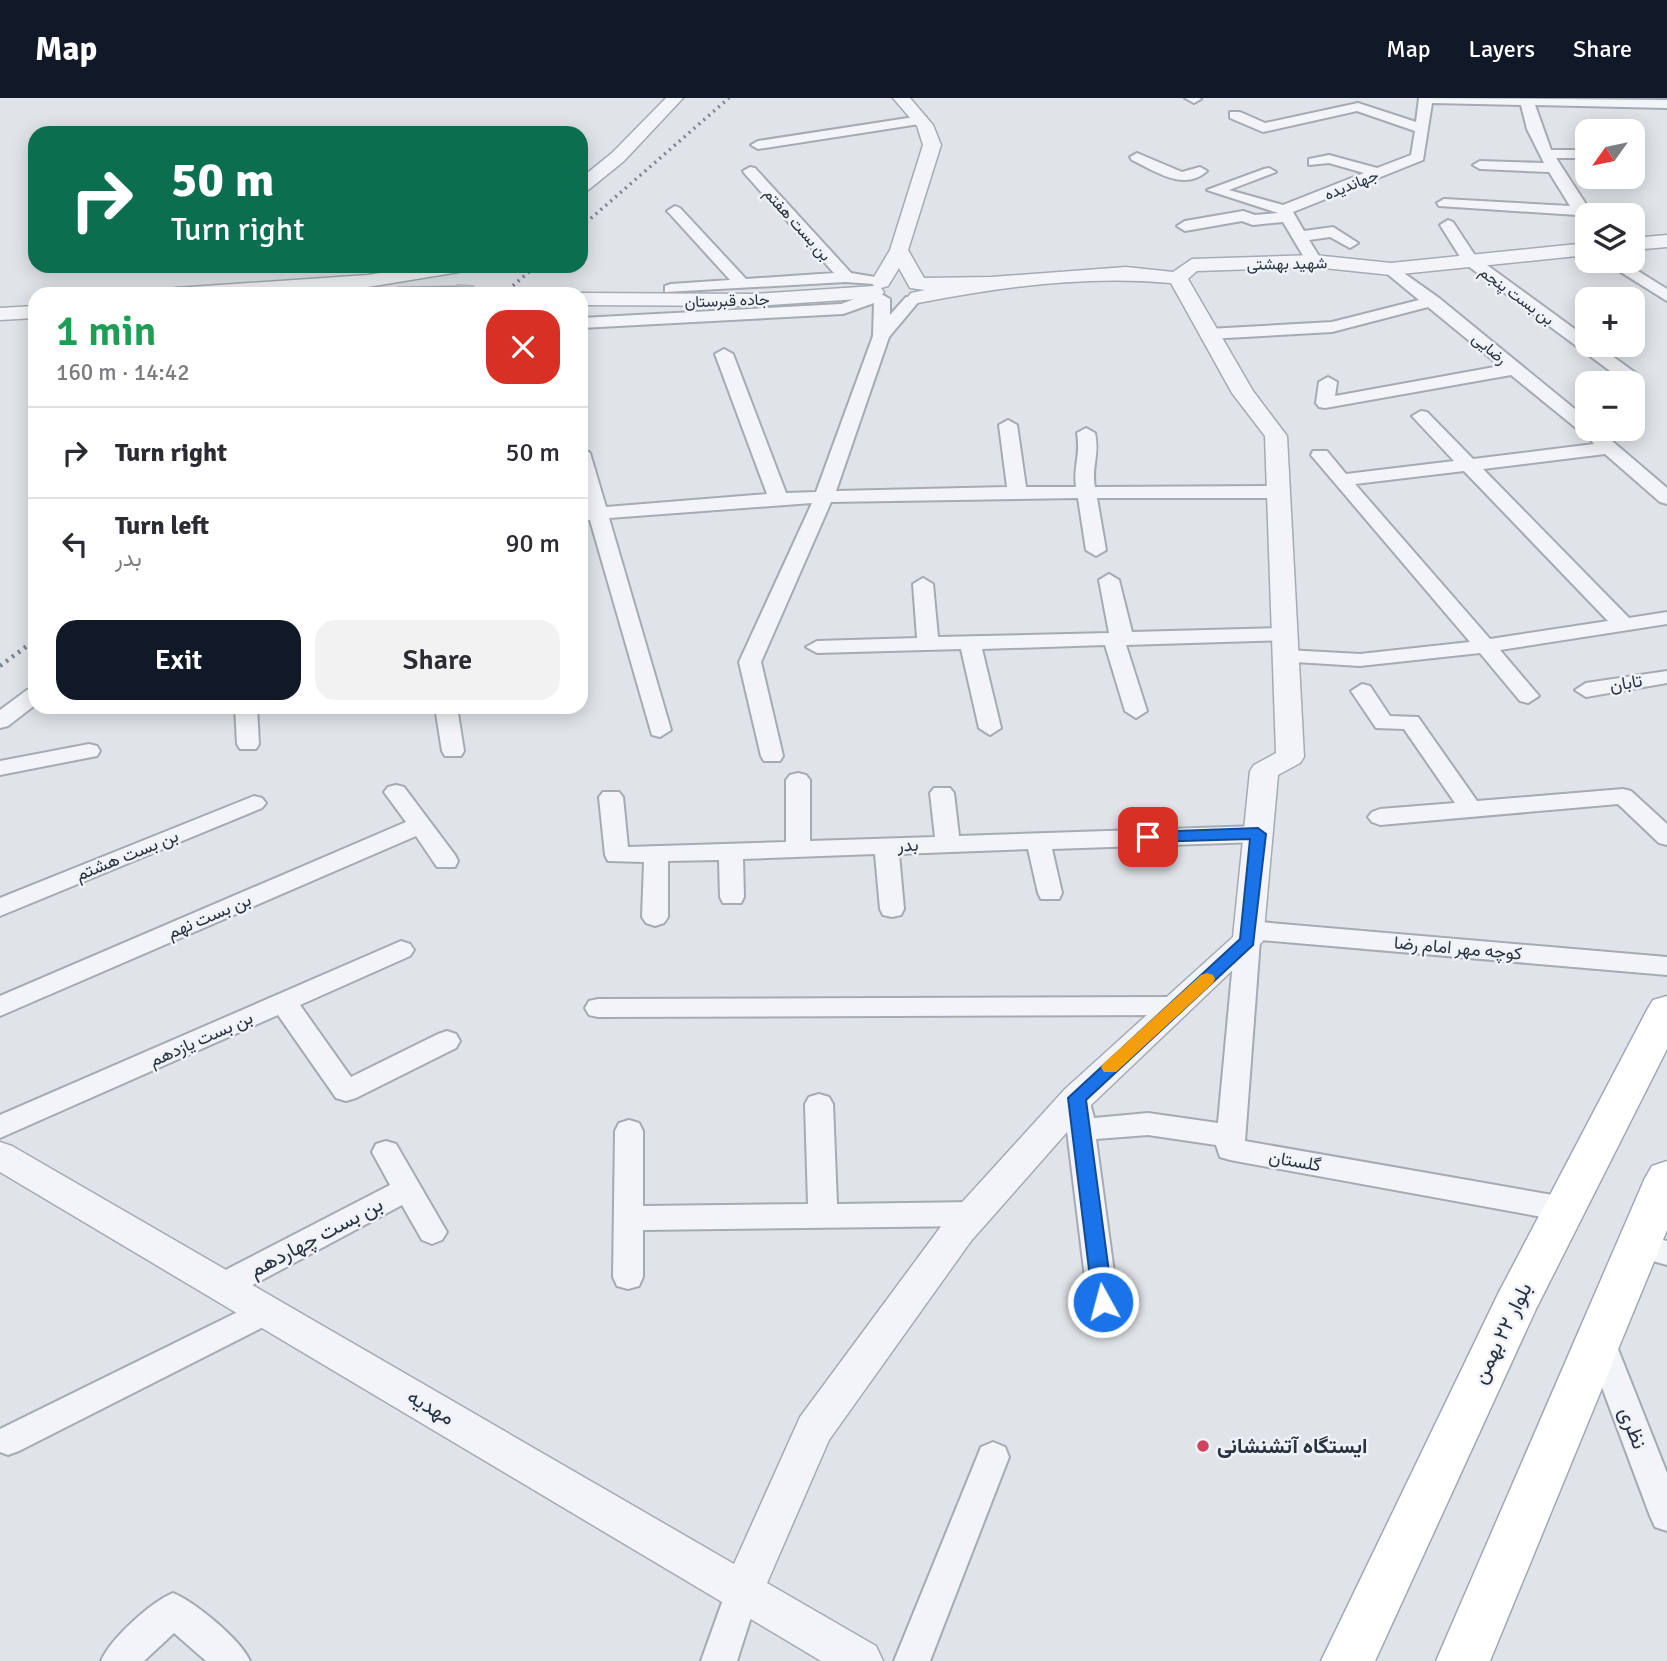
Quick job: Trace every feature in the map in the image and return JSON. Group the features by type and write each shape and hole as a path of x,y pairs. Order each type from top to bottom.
{"main road":[{"name":"بلوار ۲۲ بهمن","path":"1348,1661 1514,1307 1667,1010"},
{"path":"1463,1661 1599,1339 1658,1223"}],"street":[{"path":"588,181 618,157 676,98"},
{"path":"881,336 878,292 900,250 932,145 921,120 901,98"},
{"path":"1426,99 1667,104"},
{"name":"جهاندیده","path":"1178,208 1191,225 1243,216 1253,220 1286,214 1418,157 1426,99"},
{"path":"1527,101 1529,115 1548,154 1578,203"},
{"path":"1234,115 1264,128 1358,107 1422,129"},
{"path":"758,145 921,120"},
{"path":"1548,154 1575,154"},
{"path":"1137,157 1181,177 1195,169 1234,183"},
{"path":"1314,162 1329,159 1378,173"},
{"path":"1480,165 1555,168"},
{"name":"بن بست هفتم","path":"750,171 846,277"},
{"path":"1269,172 1213,190 1286,214 1314,261"},
{"path":"1444,203 1575,213"},
{"path":"675,211 741,284"},
{"name":"بن بست پنجم","path":"1448,225 1470,260 1621,371"},
{"path":"1300,236 1333,232 1350,243"},
{"path":"1645,243 1667,241"},
{"path":"772,755 751,662 824,497 881,336 916,293 900,250"},
{"name":"شهید بهشتی","path":"916,293 991,283 1126,273 1178,278 1192,265 1314,261 1391,269 1575,250"},
{"name":"رضایی","path":"1391,269 1575,419"},
{"path":"279,287 368,281 417,273"},
{"path":"1630,273 1667,296"},
{"path":"671,289 846,277 878,292"},
{"path":"1081,1130 1147,1124 1231,1136 1264,771 1290,757 1276,436 1243,393 1178,278"},
{"name":"جاده قبرستان","path":"588,299 753,300 878,292 903,280 916,293"},
{"path":"588,323 844,309 878,292"},
{"path":"1208,334 1332,327 1433,301"},
{"path":"0,314 28,312"},
{"path":"724,354 779,500"},
{"path":"1328,382 1325,403 1515,369"},
{"path":"1379,371 1398,390"},
{"path":"1421,416 1624,625"},
{"path":"1008,425 1017,491"},
{"path":"1086,433 1090,454 1083,471 1096,550"},
{"name":"رضایی","path":"1601,441 1667,498"},
{"path":"1341,480 1609,448"},
{"path":"1320,455 1528,696"},
{"path":"660,730 590,514 824,497 1017,491 1278,492"},
{"path":"1109,580 1118,638 1136,711"},
{"path":"923,584 928,643"},
{"path":"817,647 1118,638 1287,645 1360,660 1483,646 1667,618"},
{"path":"970,642 990,728"},
{"name":"تابان","path":"1586,690 1667,677"},
{"path":"1362,691 1384,723 1410,722 1471,809"},
{"path":"0,721 28,700"},
{"path":"246,714 248,744"},
{"path":"447,714 453,751"},
{"path":"0,768 89,751"},
{"path":"798,780 798,849"},
{"path":"396,792 418,826 446,861"},
{"path":"942,793 948,844"},
{"path":"1380,817 1623,796 1667,837"},
{"name":"بدر","path":"611,797 617,855 1258,834"},
{"name":"بن بست هشتم","path":"0,908 254,803"},
{"name":"بن بست نهم","path":"0,1007 418,826"},
{"path":"1038,841 1050,892"},
{"path":"886,846 892,909"},
{"path":"731,852 732,897"},
{"path":"655,917 656,854"},
{"path":"719,1661 742,1592 814,1429 973,1214 1077,1098 1178,1006 1248,936"},
{"name":"کوچه مهر امام رضا","path":"1248,936 1667,966"},
{"name":"بن بست یازدهم","path":"0,1128 401,950"},
{"path":"283,1002 346,1091 447,1041"},
{"path":"598,1008 1178,1006"},
{"path":"1077,1098 1103,1302"},
{"path":"819,1104 823,1215"},
{"path":"0,1128 3,1144 0,1153"},
{"path":"628,1277 629,1132"},
{"name":"گلستان","path":"1231,1136 1230,1149 1564,1209"},
{"path":"386,1152 432,1232"},
{"name":"مهدیه","path":"0,1153 861,1661"},
{"name":"بن بست چهاردهم","path":"223,1286 409,1188"},
{"path":"629,1218 973,1214"},
{"path":"8,1441 266,1311"},
{"name":"نظری","path":"1599,1339 1667,1516"},
{"path":"912,1661 993,1457"},
{"path":"119,1661 173,1610 232,1661"}],"railway":[{"path":"588,221 729,98"},
{"path":"511,287 528,273"},
{"path":"0,666 28,645"}],"slow traffic":[{"path":"1110,1067 1207,979"}],"place":[{"name":"ایستگاه آتشنشانی","path":"1203,1446"}],"route":[{"path":"1103,1302 1077,1098 1248,941 1258,834 1148,837"}]}
